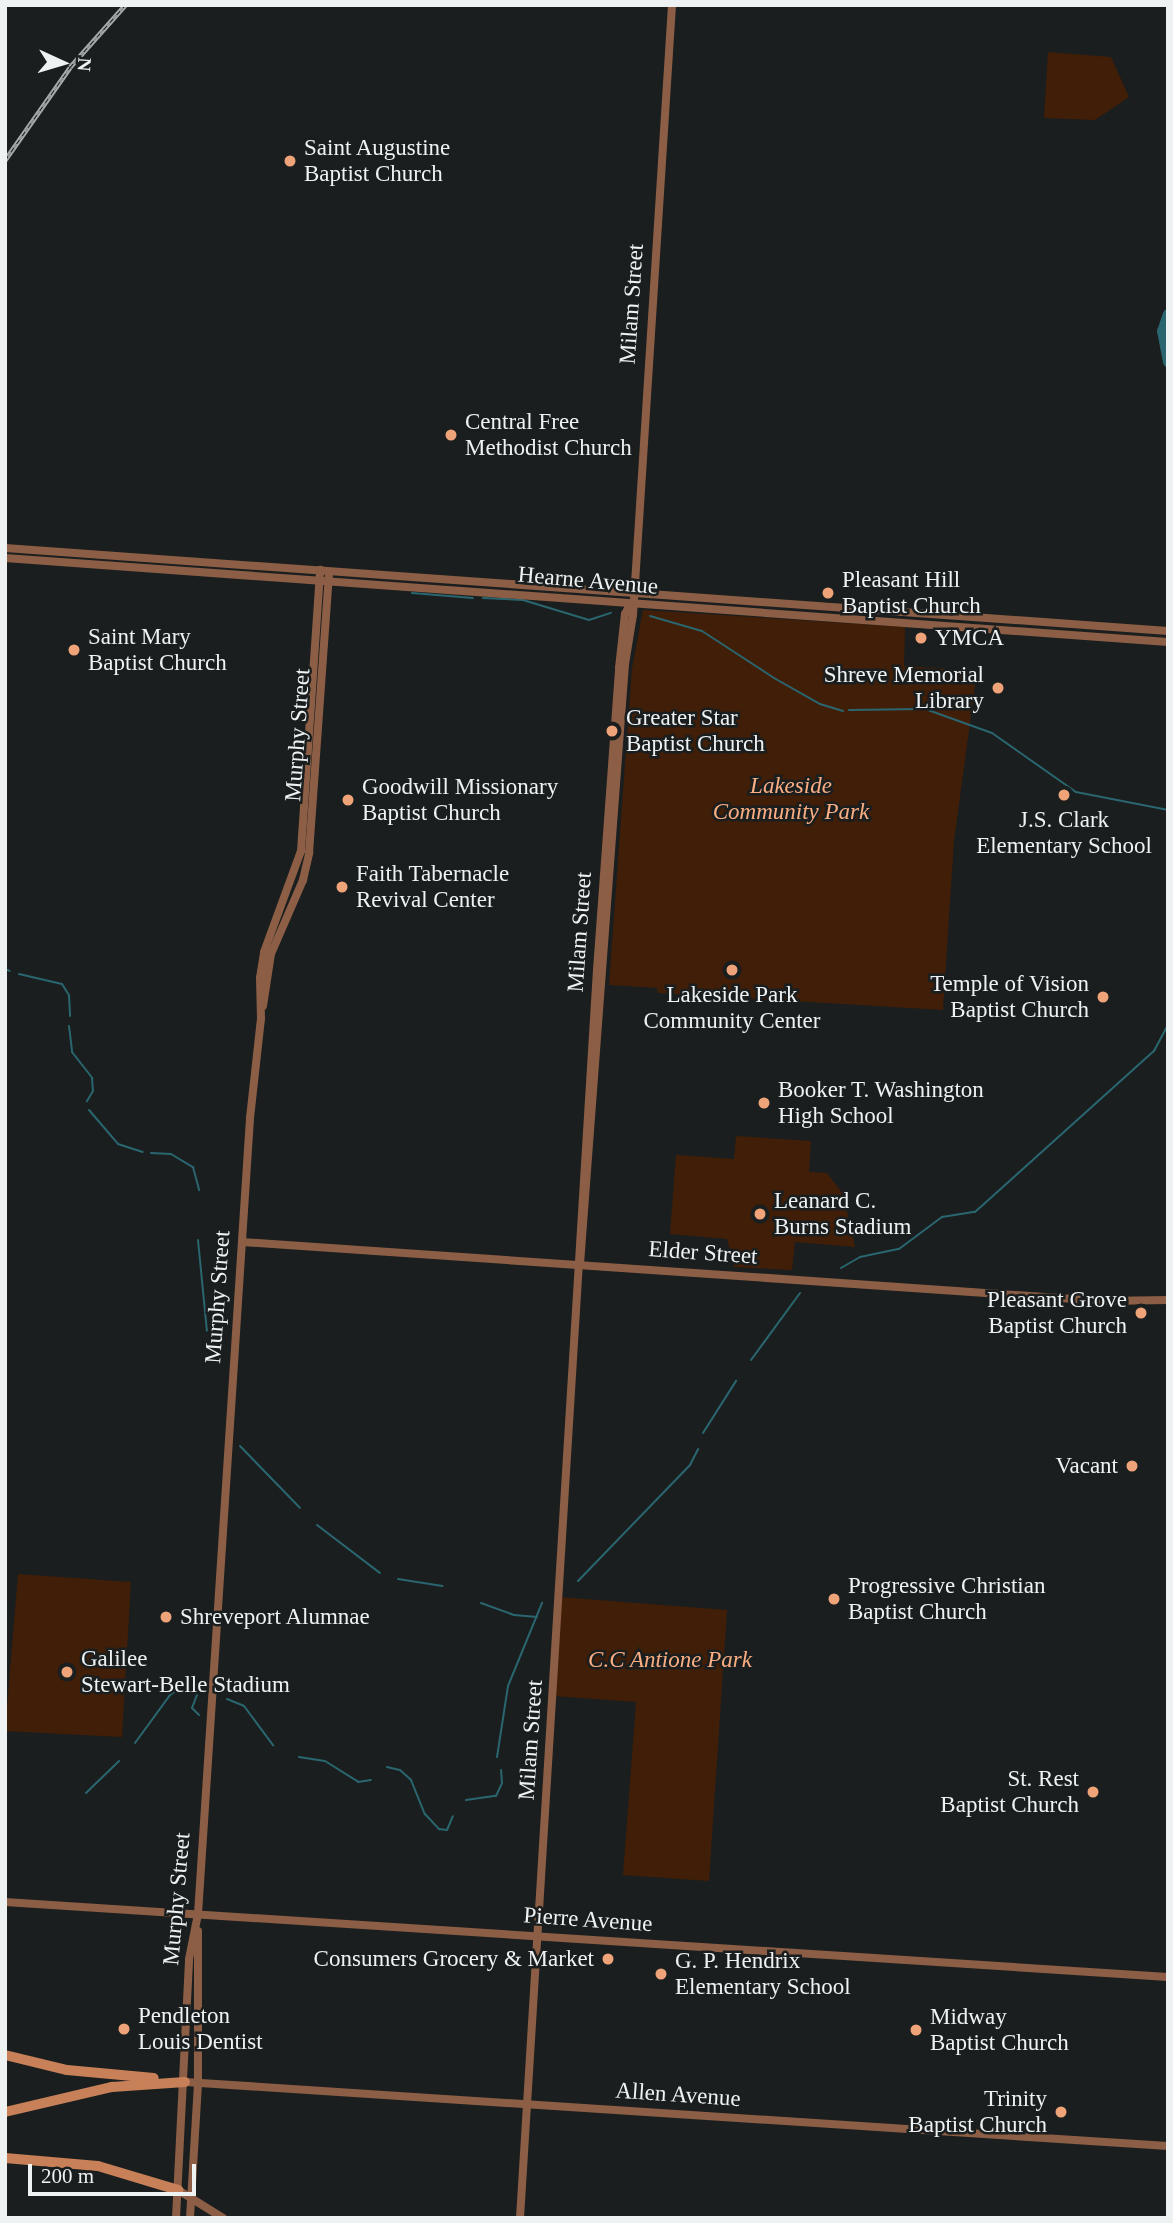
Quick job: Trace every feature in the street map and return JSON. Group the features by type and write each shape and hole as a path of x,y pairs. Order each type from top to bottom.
{"highway":[{"path":"5,2055 66,2070 182,2082"},
{"path":"5,2112 113,2087 182,2082"},
{"path":"5,2158 98,2165 178,2190"}],"street":[{"name":"Milam Street","path":"520,2218 618,668 625,614 631,604 632,594 672,5"},
{"name":"Hearne Avenue","path":"5,548 1168,631"},
{"name":"Hearne Avenue","path":"5,558 1168,642"},
{"name":"Murphy Street","path":"176,2218 189,1959 198,1914 242,1242 261,1019 262,957 301,851 324,581 320,570"},
{"name":"Murphy Street","path":"324,581 330,571"},
{"name":"Elder Street","path":"242,1242 1103,1301 1165,1300"},
{"name":"Pierre Avenue","path":"5,1902 1168,1977"},
{"path":"190,2218 198,2083 198,1914"},
{"name":"Allen Avenue","path":"182,2082 1168,2146"},
{"path":"178,2190 192,2196 223,2218"}],"green space":[{"path":"1048,52 1111,57 1129,97 1095,120 1044,118"},
{"name":"Lakeside Community Park","path":"643,610 905,627 904,666 977,671 954,841 943,1010 658,993 657,988 609,985 632,668"},
{"name":"Leanard C. Burns Stadium","path":"736,1136 811,1141 809,1172 827,1173 843,1194 855,1247 795,1242 792,1270 734,1267 727,1239 670,1234 676,1155 734,1159"},
{"name":"Galilee Stewart-Belle Stadium","path":"18,1574 131,1582 122,1737 5,1731"},
{"name":"C.C Antione Park","path":"559,1597 727,1610 709,1881 623,1875 636,1702 553,1696"}],"waterway":[{"path":"1168,314 1162,331 1168,362"},
{"path":"412,593 473,598"},
{"path":"483,598 523,600 589,620 611,613"},
{"path":"650,616 702,631 774,678 820,704 843,711"},
{"path":"849,710 922,709"},
{"path":"928,710 992,733 1076,792 1168,810"},
{"path":"5,969 10,971"},
{"path":"19,974 62,984 69,995 70,1016"},
{"path":"841,1268 860,1257 899,1249 942,1217 975,1212 1154,1051 1168,1025"},
{"path":"69,1026 72,1052 92,1078 93,1091 87,1101"},
{"path":"89,1110 118,1144 143,1152"},
{"path":"151,1153 171,1154 193,1167 199,1190"},
{"path":"198,1240 207,1331"},
{"path":"751,1360 800,1293"},
{"path":"703,1433 736,1381"},
{"path":"240,1446 300,1508"},
{"path":"578,1581 690,1465 698,1449"},
{"path":"317,1525 380,1573"},
{"path":"398,1579 442,1586"},
{"path":"481,1603 514,1615 537,1617"},
{"path":"497,1757 508,1686 542,1603"},
{"path":"135,1743 170,1695 191,1681 200,1687 192,1708 199,1715"},
{"path":"227,1699 244,1706 273,1745"},
{"path":"299,1757 325,1761 358,1782 371,1780"},
{"path":"86,1793 119,1761"},
{"path":"387,1767 400,1770 411,1780 425,1814 439,1829 447,1830 453,1816"},
{"path":"466,1800 496,1796 502,1783 501,1770"}],"railway":[{"path":"5,160 70,67 125,5"}],"place":[{"name":"Saint Augustine Baptist Church","path":"290,161"},
{"name":"Central Free Methodist Church","path":"451,435"},
{"name":"Pleasant Hill Baptist Church","path":"828,593"},
{"name":"YMCA","path":"921,638"},
{"name":"Saint Mary Baptist Church","path":"74,650"},
{"name":"Shreve Memorial Library","path":"998,688"},
{"name":"Greater Star Baptist Church","path":"612,731"},
{"name":"J.S. Clark Elementary School","path":"1064,795"},
{"name":"Goodwill Missionary Baptist Church","path":"348,800"},
{"name":"Faith Tabernacle Revival Center","path":"342,887"},
{"name":"Lakeside Park Community Center","path":"732,970"},
{"name":"Temple of Vision Baptist Church","path":"1103,997"},
{"name":"Booker T. Washington High School","path":"764,1103"},
{"name":"Leanard C. Burns Stadium","path":"760,1214"},
{"name":"Pleasant Grove Baptist Church","path":"1141,1313"},
{"name":"Vacant","path":"1132,1466"},
{"name":"Progressive Christian Baptist Church","path":"834,1599"},
{"name":"Shreveport Alumnae","path":"166,1617"},
{"name":"Galilee Stewart-Belle Stadium","path":"67,1672"},
{"name":"St. Rest Baptist Church","path":"1093,1792"},
{"name":"Consumers Grocery & Market","path":"608,1959"},
{"name":"G. P. Hendrix Elementary School","path":"661,1974"},
{"name":"Pendleton Louis Dentist","path":"124,2029"},
{"name":"Midway Baptist Church","path":"916,2030"},
{"name":"Trinity Baptist Church","path":"1061,2112"}]}
